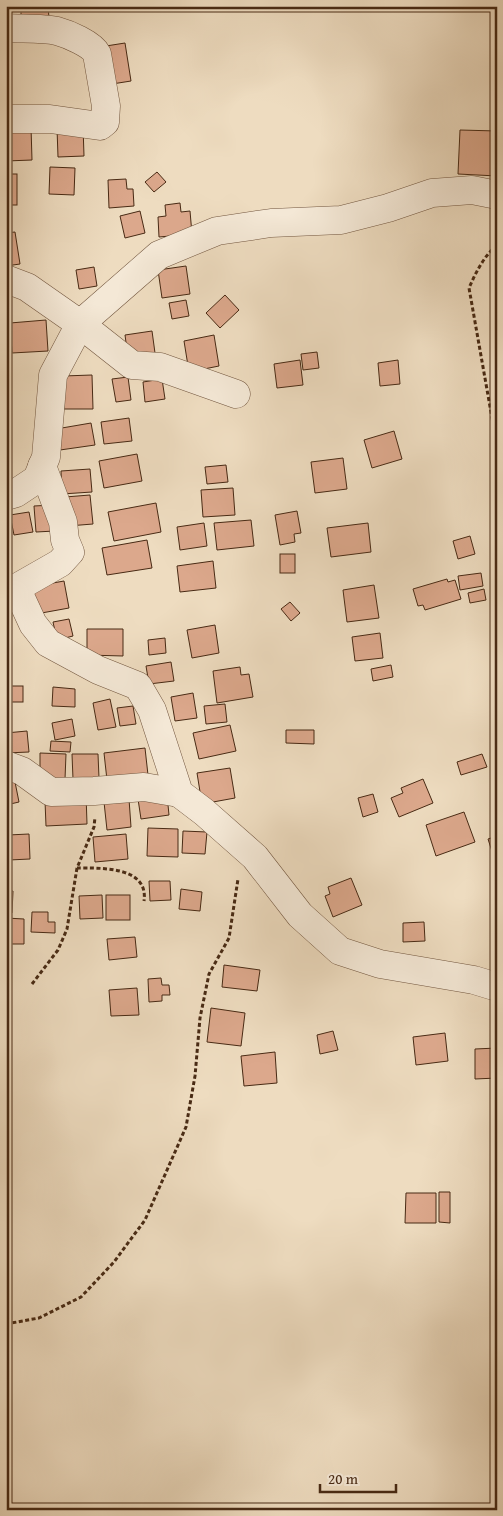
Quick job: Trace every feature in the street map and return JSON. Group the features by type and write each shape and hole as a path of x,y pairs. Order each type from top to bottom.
{"street":[{"path":"6,28 57,31 88,44 95,49 106,106 105,122 100,126 50,119 6,119"},
{"path":"6,496 16,493 37,479 46,457 53,375 80,324 159,255 217,231 272,223 341,220 388,208 432,193 472,190 497,195"},
{"path":"6,279 27,287 80,324 132,365 160,367 236,394"},
{"path":"42,466 63,522 65,540 70,552 60,563 9,589 21,598 33,624 48,643 98,670 138,686 152,710 179,793"},
{"path":"6,765 22,771 51,792 144,787 179,793 204,812 255,857 300,915 340,951 380,964 474,980 497,987"}],"path":[{"path":"497,245 475,274 470,288 497,446"},
{"path":"32,984 58,950 67,930 77,868 94,827 94,791"},
{"path":"6,1324 39,1318 81,1298 114,1262 145,1220 186,1126 205,992 209,974 229,938 243,847"},
{"path":"77,868 102,868 119,871 131,876 139,880 143,885 144,901"}],"building":[{"path":"21,6 48,6 49,18 21,19"},
{"path":"125,43 131,81 112,84 106,46"},
{"path":"83,126 84,156 58,157 57,128"},
{"path":"31,127 32,160 6,161 6,128"},
{"path":"460,130 497,131 497,176 458,174"},
{"path":"50,167 75,168 74,195 49,194"},
{"path":"157,172 166,182 154,192 145,182"},
{"path":"6,174 17,174 17,205 6,205"},
{"path":"126,179 127,189 133,189 134,206 109,208 108,180"},
{"path":"180,203 181,212 190,211 192,234 159,237 158,217 166,216 165,205"},
{"path":"140,211 145,233 125,238 120,216"},
{"path":"15,232 20,264 6,266 6,233"},
{"path":"186,266 190,294 162,298 158,270"},
{"path":"94,267 97,286 79,289 76,270"},
{"path":"225,295 239,310 220,328 206,313"},
{"path":"186,300 189,316 172,319 169,303"},
{"path":"46,320 48,351 12,353 10,323"},
{"path":"152,331 155,353 128,357 125,335"},
{"path":"214,335 219,366 189,372 184,341"},
{"path":"317,352 319,368 303,370 301,354"},
{"path":"300,360 303,385 277,388 274,364"},
{"path":"398,360 400,384 380,386 378,363"},
{"path":"92,375 93,409 64,409 63,376"},
{"path":"128,377 131,400 116,402 112,379"},
{"path":"162,379 165,399 145,402 143,382"},
{"path":"129,418 132,441 104,444 101,422"},
{"path":"91,423 95,445 60,450 56,429"},
{"path":"394,431 402,459 372,468 364,440"},
{"path":"137,454 142,481 104,488 99,461"},
{"path":"343,458 347,489 315,493 311,462"},
{"path":"226,465 228,482 207,484 205,467"},
{"path":"90,469 92,492 62,494 61,471"},
{"path":"233,488 235,515 203,517 201,490"},
{"path":"90,495 93,524 68,526 65,497"},
{"path":"156,503 161,532 114,541 108,512"},
{"path":"53,505 55,531 36,532 34,506"},
{"path":"297,511 301,533 294,534 295,542 280,545 275,515"},
{"path":"29,512 33,532 14,535 10,515"},
{"path":"251,520 254,546 217,550 214,523"},
{"path":"204,523 207,546 180,550 177,527"},
{"path":"368,523 371,552 331,557 327,528"},
{"path":"470,536 475,554 458,559 453,541"},
{"path":"147,540 152,568 107,575 102,548"},
{"path":"280,554 295,554 295,573 280,573"},
{"path":"213,561 216,588 180,592 177,566"},
{"path":"481,573 483,586 460,590 458,576"},
{"path":"447,579 448,582 455,580 461,599 425,610 423,605 418,606 413,589"},
{"path":"64,581 69,608 36,614 31,587"},
{"path":"374,585 379,618 347,622 343,590"},
{"path":"484,589 486,600 470,603 468,593"},
{"path":"290,602 300,613 291,621 281,609"},
{"path":"69,619 73,636 57,640 53,622"},
{"path":"215,625 219,653 192,658 187,630"},
{"path":"87,629 123,629 123,656 87,655"},
{"path":"380,633 383,658 355,661 352,637"},
{"path":"165,638 166,653 149,655 148,640"},
{"path":"171,662 174,681 149,684 146,666"},
{"path":"391,665 393,677 373,681 371,669"},
{"path":"240,667 241,675 249,674 253,697 217,703 213,671"},
{"path":"6,686 23,686 23,702 6,702"},
{"path":"53,687 75,689 75,707 52,706"},
{"path":"193,693 197,718 175,721 171,697"},
{"path":"110,699 116,727 98,730 93,703"},
{"path":"225,704 227,722 206,724 204,706"},
{"path":"133,706 136,724 120,726 117,708"},
{"path":"72,719 75,736 55,740 52,723"},
{"path":"230,725 236,751 199,759 193,733"},
{"path":"286,730 314,730 314,744 286,743"},
{"path":"27,731 29,752 6,753 6,733"},
{"path":"51,741 71,742 70,752 50,751"},
{"path":"145,748 148,775 107,780 104,753"},
{"path":"40,753 66,754 65,779 40,779"},
{"path":"72,754 98,754 99,778 73,779"},
{"path":"482,754 487,767 461,775 457,762"},
{"path":"230,768 235,798 202,804 197,773"},
{"path":"13,772 19,802 6,805 6,773"},
{"path":"423,779 433,803 399,817 391,798 403,793 401,788"},
{"path":"86,794 87,824 46,826 45,801"},
{"path":"373,794 378,812 363,817 358,798"},
{"path":"167,795 169,815 141,819 138,799"},
{"path":"129,799 131,827 107,830 104,802"},
{"path":"464,812 475,842 436,856 426,825"},
{"path":"148,828 178,829 178,857 147,856"},
{"path":"183,831 207,832 205,854 182,853"},
{"path":"29,834 30,859 9,860 8,835"},
{"path":"126,834 128,859 95,862 93,837"},
{"path":"497,836 497,867 488,839"},
{"path":"351,878 362,905 333,917 325,896 330,894 328,887"},
{"path":"149,881 170,881 171,900 150,901"},
{"path":"181,889 202,892 200,911 179,909"},
{"path":"6,891 13,891 12,913 6,913"},
{"path":"102,895 103,918 80,919 79,896"},
{"path":"106,895 130,895 130,920 106,920"},
{"path":"32,912 48,912 48,922 55,922 55,933 31,932"},
{"path":"6,918 24,919 24,944 6,944"},
{"path":"424,922 425,941 403,942 403,923"},
{"path":"135,937 137,957 109,960 107,939"},
{"path":"224,965 260,970 257,991 222,987"},
{"path":"161,978 162,985 169,985 170,995 162,995 162,1001 149,1002 148,979"},
{"path":"137,988 139,1015 111,1016 109,990"},
{"path":"211,1008 245,1013 241,1046 207,1042"},
{"path":"333,1031 338,1050 320,1054 317,1035"},
{"path":"445,1033 448,1061 416,1065 413,1037"},
{"path":"497,1048 497,1078 475,1079 475,1049"},
{"path":"275,1052 277,1083 244,1086 241,1056"},
{"path":"439,1192 450,1192 450,1223 439,1222"},
{"path":"406,1193 436,1193 436,1223 405,1223"}]}
